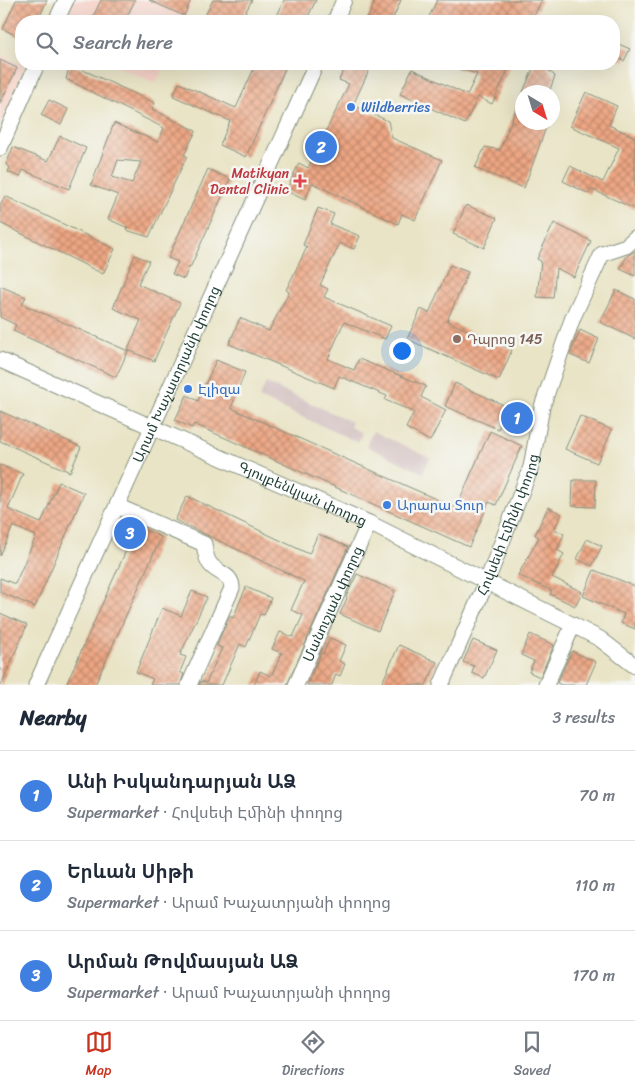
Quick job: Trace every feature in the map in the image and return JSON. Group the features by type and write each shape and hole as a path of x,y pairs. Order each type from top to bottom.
{"street":[{"path":"59,15 66,0"},
{"path":"338,15 344,0"},
{"path":"0,148 34,70"},
{"name":"Արամ Խաչատրյանի փողոց","path":"36,685 313,70"},
{"name":"Հովսեփ Էմինի փողոց","path":"441,685 487,581 531,467 542,407 574,318 602,254 626,246 635,238"},
{"name":"Գյուլբենկյան փողոց","path":"0,360 369,523 600,639 635,666"},
{"path":"117,506 204,544 208,562 232,582 232,588 189,685"},
{"name":"Մանուշյան փողոց","path":"296,685 369,523"},
{"path":"546,685 573,625"}],"shaded area":[{"path":"74,0 194,0 187,15 68,15"},
{"path":"0,55 15,62 15,70 23,70 0,124"},
{"path":"125,70 162,70 156,83"},
{"path":"266,383 352,422 350,427 362,433 358,442 259,398"},
{"path":"373,431 430,458 423,473 366,446"}],"building":[{"path":"16,0 47,0 41,15 15,15 15,35 3,29"},
{"path":"101,0 135,0 128,15 94,15"},
{"path":"149,0 191,0 184,15"},
{"path":"213,0 252,0 244,15 206,15"},
{"path":"284,0 316,0 309,15 278,15"},
{"path":"376,0 401,0 395,15 369,15"},
{"path":"437,0 542,0 534,15 430,15"},
{"path":"620,45 630,49 624,61 620,59"},
{"path":"0,60 15,67 16,70 0,104"},
{"path":"68,70 83,70 155,103 152,109 196,131 184,155 187,156 149,237 126,230 128,228 108,219 118,195 91,185 114,123 158,142 164,128 66,79","holes":["118,160 141,162 132,183 112,177"]},
{"path":"253,70 284,70 246,157 220,145 230,121 173,96 179,83 236,108"},
{"path":"344,70 369,70 353,105 388,121 392,138 442,160 415,220 402,214 398,224 312,183 305,200 286,191 299,163 308,168 349,84 339,80"},
{"path":"412,70 467,95 477,74 463,70 508,70 492,104 478,97 465,124 400,94"},
{"path":"532,70 548,70 555,76 552,85 526,85"},
{"path":"586,92 617,106 609,125 635,137 635,209 591,189 589,194 563,181 570,166 603,182 619,148 570,126"},
{"path":"49,100 68,109 61,125 41,115"},
{"path":"515,111 515,130 545,130 524,188 475,168 485,147 500,150"},
{"path":"60,136 86,148 69,189 23,170 20,177 8,172 10,167 6,165 13,147 48,161"},
{"path":"208,169 230,179 184,279 172,274 178,262 168,258"},
{"path":"5,196 115,249 103,274 0,223 0,206"},
{"path":"466,205 497,218 484,248 453,234"},
{"path":"318,208 334,214 330,224 360,236 354,249 340,243 320,285 328,289 324,297 391,326 385,339 344,322 328,359 354,370 359,359 426,386 421,397 446,410 430,441 406,428 414,412 385,400 387,396 339,376 334,388 229,344 240,318 269,331 289,292 286,290 307,247 303,245"},
{"path":"554,223 591,241 574,277 556,268 553,298 537,297 541,261 537,259"},
{"path":"635,251 635,276 620,269 627,256"},
{"path":"135,255 149,261 138,284 180,303 154,361 128,350 141,320 113,308"},
{"path":"450,265 468,272 447,321 512,350 499,380 407,339 421,309 429,313"},
{"path":"0,286 26,297 22,304 128,351 116,377 13,331 16,325 0,317"},
{"path":"616,290 635,299 635,339 600,322"},
{"path":"580,330 599,339 589,363 570,355"},
{"path":"216,360 245,372 231,408 456,508 490,431 522,446 496,505 489,502 469,547 194,424 192,428 175,420 187,395 198,401"},
{"path":"455,383 508,407 498,429 445,406"},
{"path":"0,411 81,447 70,472 0,441"},
{"path":"580,416 612,430 597,463 565,449"},
{"path":"0,465 23,474 8,509 41,523 59,482 84,493 35,607 0,592 0,578 15,584 36,536 13,526 0,556"},
{"path":"573,480 596,480 595,507 572,506"},
{"path":"187,496 309,554 318,534 348,547 287,685 254,685 260,671 271,676 282,653 272,649 280,632 293,637 303,615 291,610 304,581 175,520"},
{"path":"548,507 562,514 554,529 564,534 557,550 564,554 552,577 582,592 575,606 550,594 552,591 518,575 539,537 535,535"},
{"path":"137,526 161,537 95,685 66,685"},
{"path":"587,539 602,546 592,566 577,559"},
{"path":"594,570 635,586 635,629 621,623 624,614 583,596"},
{"path":"357,574 395,591 378,631 340,614"},
{"path":"246,587 271,598 264,615 260,614 246,647 240,644 222,685 199,685 201,681 206,683 222,648 217,646 220,637 230,616 233,618"},
{"path":"192,591 207,597 180,655 186,657 180,672 184,674 180,685 150,685 153,679 136,672 162,608 181,616"},
{"path":"0,613 27,625 1,685 0,685"},
{"path":"530,634 554,645 540,677 529,672 534,661 521,655"},
{"path":"330,638 346,645 339,661 345,664 340,676 336,674 332,685 307,685 321,653 323,654"},
{"path":"473,640 497,650 484,678 472,673 474,666 463,662"},
{"path":"399,645 437,662 426,685 381,685"},
{"path":"572,651 596,662 586,685 562,685 557,683"}],"place":[{"name":"Wildberries","path":"351,107"},
{"name":"Երևան Սիթի","path":"321,147"},
{"name":"Matikyan Dental Clinic","path":"300,181"},
{"name":"Դպրոց 145","path":"457,339"},
{"name":"Էլիզա","path":"188,389"},
{"name":"Անի Իսկանդարյան ԱՁ","path":"517,418"},
{"name":"Արարա Տուր","path":"387,505"},
{"name":"Արման Թովմասյան ԱՁ","path":"130,533"}]}
